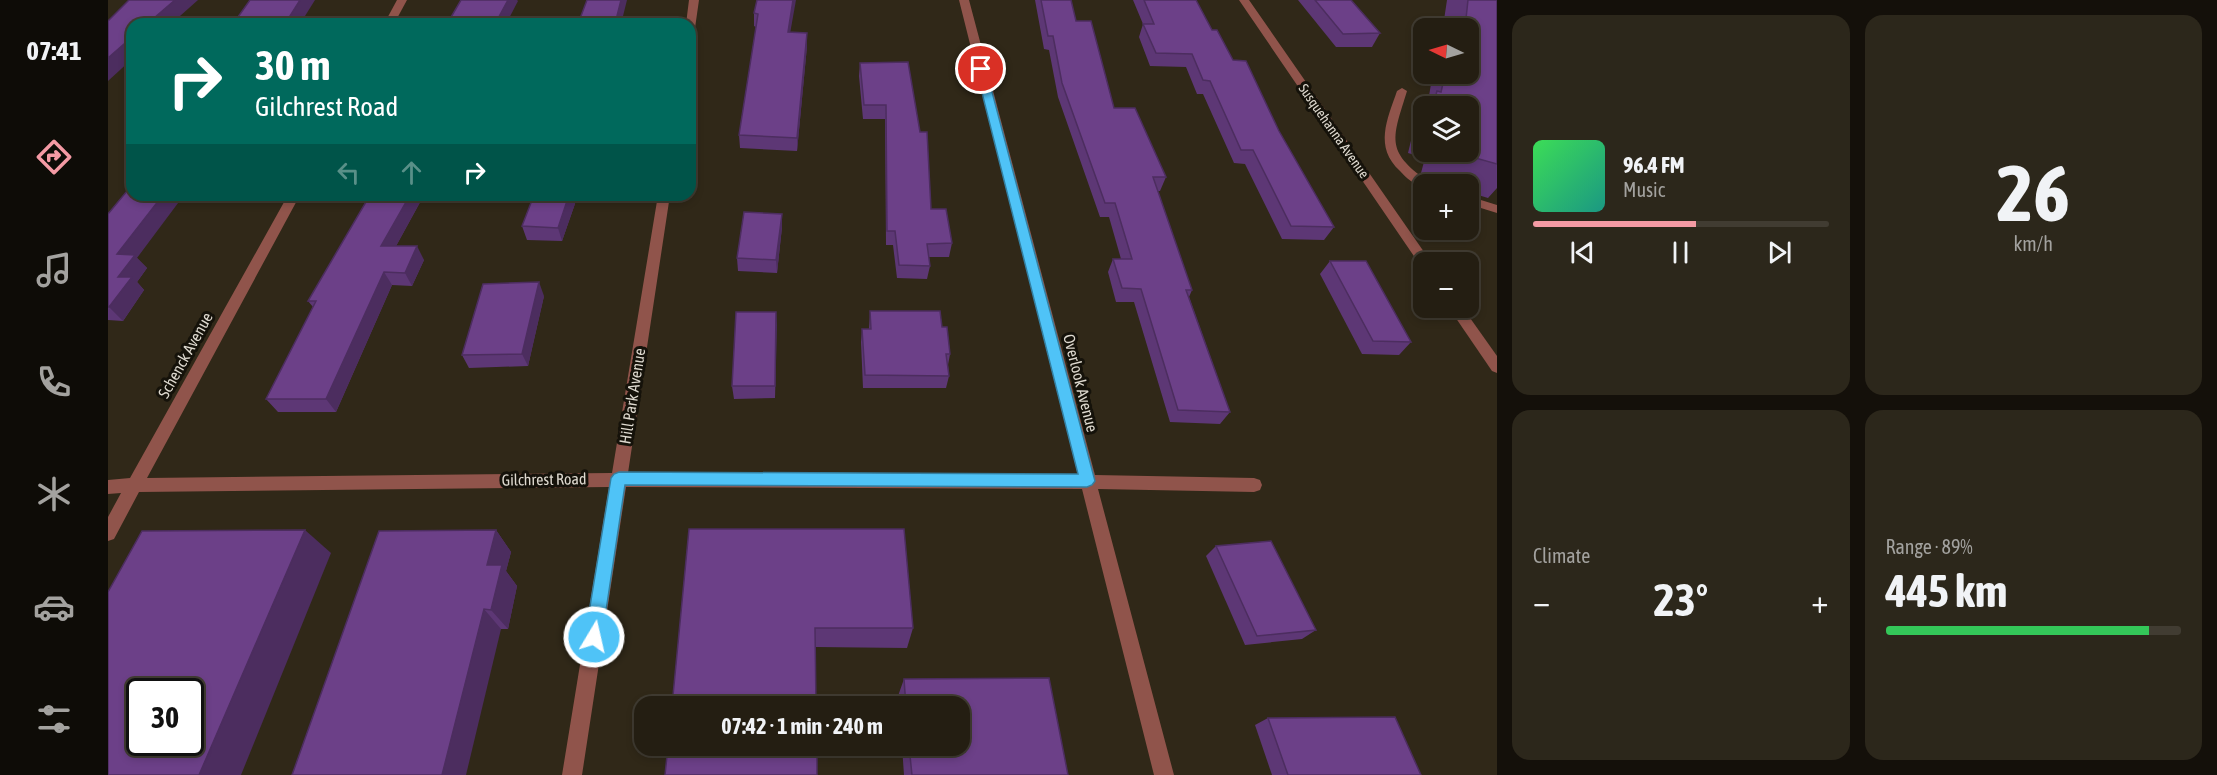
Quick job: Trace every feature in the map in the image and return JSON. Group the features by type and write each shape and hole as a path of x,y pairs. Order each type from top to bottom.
{"street":[{"path":"392,18 402,0"},
{"path":"691,18 694,0"},
{"name":"Overlook Avenue","path":"963,0 1164,775"},
{"name":"Susquehanna Avenue","path":"1244,0 1418,252"},
{"path":"1402,91 1387,140 1397,165 1413,176"},
{"name":"Schenck Avenue","path":"108,533 291,201"},
{"name":"Hill Park Avenue","path":"572,775 663,201"},
{"path":"1479,203 1497,209"},
{"path":"1463,318 1497,367"},
{"name":"Gilchrest Road","path":"108,487 619,478 1087,481 1254,485"}],"building":[{"path":"129,0 175,0 154,18 126,18 126,42 108,58 108,21"},
{"path":"250,0 300,0 289,18 237,18"},
{"path":"461,0 508,0 498,18 450,18"},
{"path":"587,0 621,0 616,18 580,18"},
{"path":"757,0 793,0 788,32 807,33 797,138 739,135 758,14 754,13"},
{"path":"1041,0 1071,0 1076,21 1091,21 1114,108 1135,108 1166,177 1153,177 1192,290 1186,290 1230,412 1178,410 1141,289 1122,288 1113,259 1132,259 1115,203 1105,203 1062,83 1053,36 1048,36"},
{"path":"1144,0 1196,0 1212,30 1217,30 1233,60 1246,61 1279,131 1334,227 1291,226 1253,150 1241,150 1210,81 1203,80 1192,54 1156,53 1143,24 1154,24"},
{"path":"1315,0 1351,0 1380,33 1343,34"},
{"path":"1468,0 1497,0 1497,164 1479,159 1479,96 1436,96 1437,91 1441,92 1443,84 1479,84 1479,18 1466,18"},
{"path":"908,62 920,132 927,132 931,209 946,209 952,243 927,244 930,266 899,265 895,231 887,231 886,105 864,105 860,63"},
{"path":"126,192 126,201 158,201 117,254 135,255 118,277 132,277 109,307 108,307 108,214"},
{"path":"366,201 407,201 381,246 417,246 405,273 384,272 326,399 266,399 316,301 308,301"},
{"path":"532,201 567,201 558,228 522,226"},
{"path":"744,212 782,214 776,260 737,258"},
{"path":"1330,261 1366,261 1411,342 1373,341"},
{"path":"539,282 522,354 462,355 483,284"},
{"path":"870,311 940,311 942,327 947,327 950,354 946,354 949,376 865,375 862,329 871,329"},
{"path":"736,312 776,312 775,386 732,386"},
{"path":"689,529 904,529 913,628 815,628 816,696 673,696"},
{"path":"305,530 199,775 108,775 108,592 142,531"},
{"path":"496,530 487,565 502,565 491,610 484,609 442,775 292,775 379,531"},
{"path":"1271,541 1316,630 1257,636 1216,546"},
{"path":"1049,678 1068,775 912,775 910,756 970,756 970,696 905,696 904,679"},
{"path":"1395,717 1421,775 1288,775 1268,718"},
{"path":"667,756 817,756 817,775 665,775"}],"route":[{"path":"594,637 619,478 1087,481 981,69"}]}
